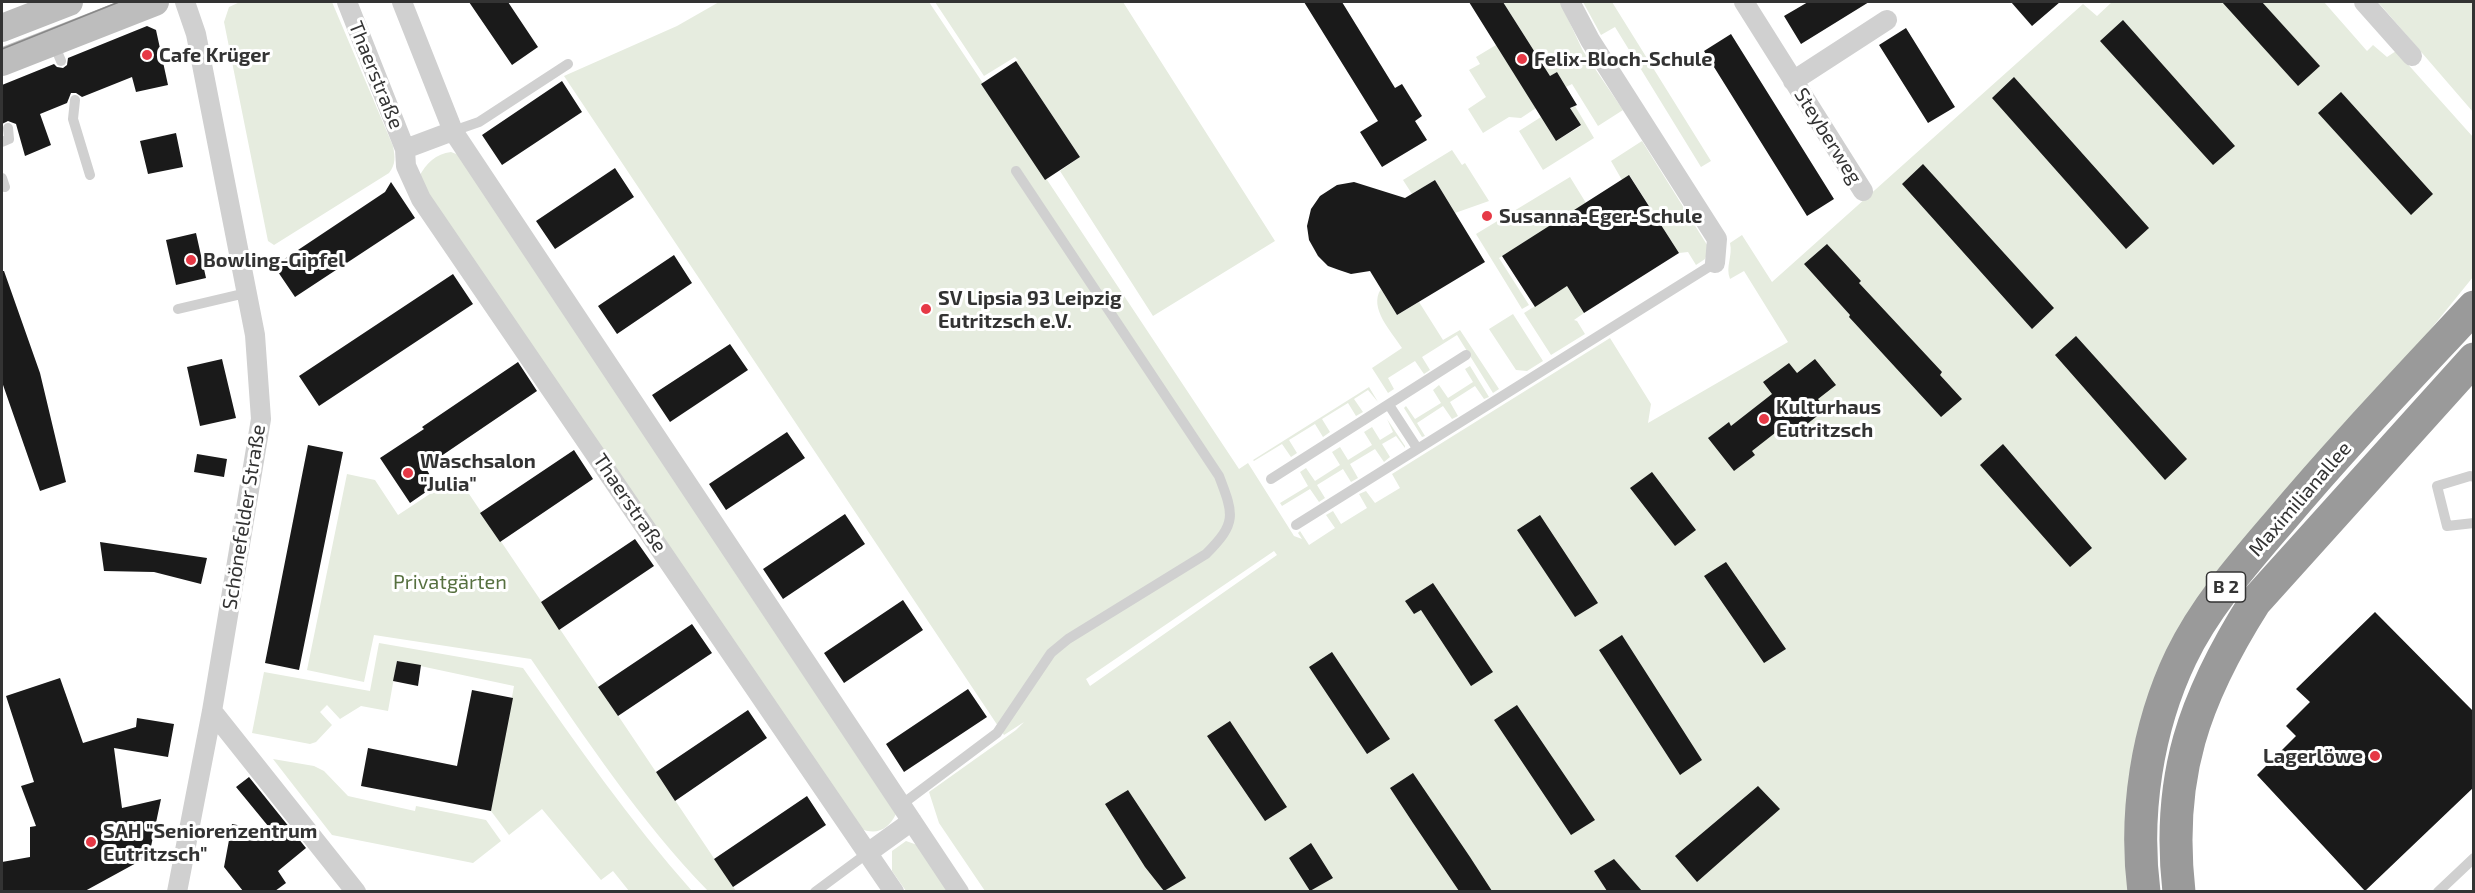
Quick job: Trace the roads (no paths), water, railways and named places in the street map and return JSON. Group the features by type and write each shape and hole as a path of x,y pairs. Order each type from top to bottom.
{"highway":[{"name":"Maximilianallee","path":"2144,891 2141,871 2141,820 2146,769 2161,711 2181,658 2200,624 2237,572 2302,494 2474,307"},
{"name":"Maximilianallee","path":"2179,891 2176,830 2179,779 2195,719 2215,670 2255,602 2474,359"}],"main road":[{"path":"2,28 69,2"},
{"path":"2,62 57,51 155,2"}],"street":[{"name":"Schönefelder Straße","path":"177,891 212,711 261,419 255,335 196,34 185,2"},
{"name":"Thaerstraße","path":"347,2 405,148 406,166 421,199 894,891"},
{"path":"402,2 453,131 959,891"},
{"path":"1570,2 1590,40 1717,239 1715,263"},
{"name":"Steyberweg","path":"1744,2 1863,191"},
{"path":"2364,2 2412,56"},
{"name":"Steyberweg","path":"1793,81 1887,20"},
{"name":"Thaerstraße","path":"405,148 453,131"},
{"path":"212,711 356,891"},
{"path":"869,852 907,813"}],"lane":[{"path":"453,131 479,122 568,64"},
{"path":"75,100 73,119 90,175"},
{"path":"2,142 9,139 8,128"},
{"path":"907,813 997,733 1051,653 1068,639 1206,554 1224,536 1230,518 1228,499 1219,476 1016,171"},
{"path":"1296,525 1715,263"},
{"path":"178,309 246,293"},
{"path":"1271,479 1466,355"},
{"path":"1389,405 1417,448"},
{"path":"2474,477 2470,476 2437,486 2447,526 2474,523"},
{"path":"815,891 869,852"},
{"path":"2438,891 2474,858"}],"tram line":[{"path":"2,49 119,2"}],"place":[{"name":"Cafe Krüger","path":"147,55"},
{"name":"Felix-Bloch-Schule","path":"1522,59"},
{"name":"Susanna-Eger-Schule","path":"1487,216"},
{"name":"Bowling-Gipfel","path":"191,260"},
{"name":"SV Lipsia 93 Leipzig Eutritzsch e.V.","path":"926,309"},
{"name":"Kulturhaus Eutritzsch","path":"1764,419"},
{"name":"Waschsalon \"Julia\"","path":"408,473"},
{"name":"Lagerlöwe","path":"2375,756"},
{"name":"SAH \"Seniorenzentrum Eutritzsch\"","path":"91,842"}],"park label":[{"name":"Privatgärten","path":"450,582"}]}
